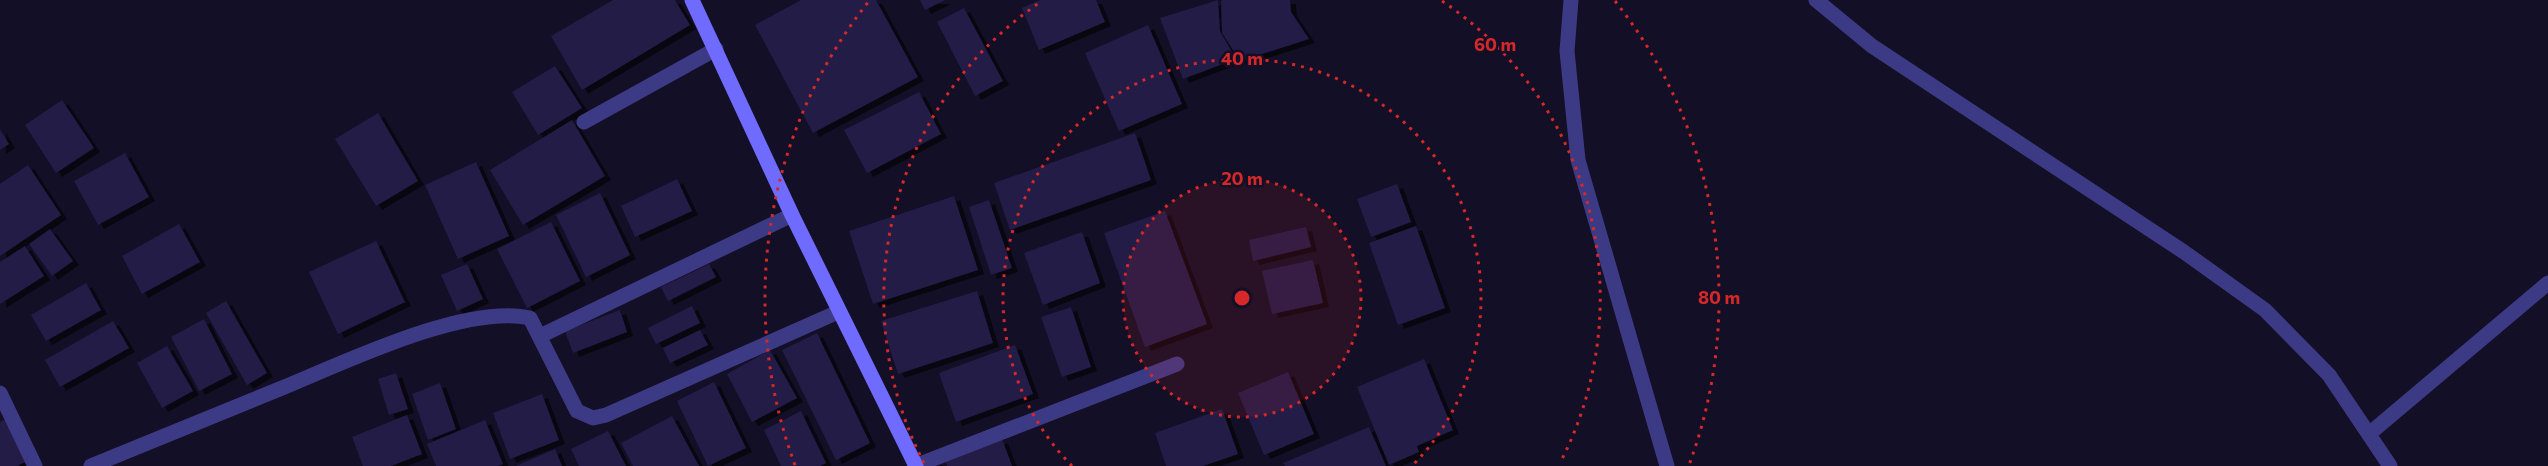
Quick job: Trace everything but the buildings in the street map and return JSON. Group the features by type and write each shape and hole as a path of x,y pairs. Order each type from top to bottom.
{"street":[{"path":"692,0 838,312 916,466 1177,364"},
{"path":"1571,0 1567,51 1578,160 1667,466"},
{"path":"1816,0 1872,46 2184,252 2265,310 2329,375 2390,466"},
{"path":"584,122 716,49"},
{"path":"540,336 792,215"},
{"path":"2369,434 2548,284"},
{"path":"91,466 380,347 457,323 514,314 530,318 577,411 593,418 606,415 838,312"},
{"path":"0,393 35,466"}]}
